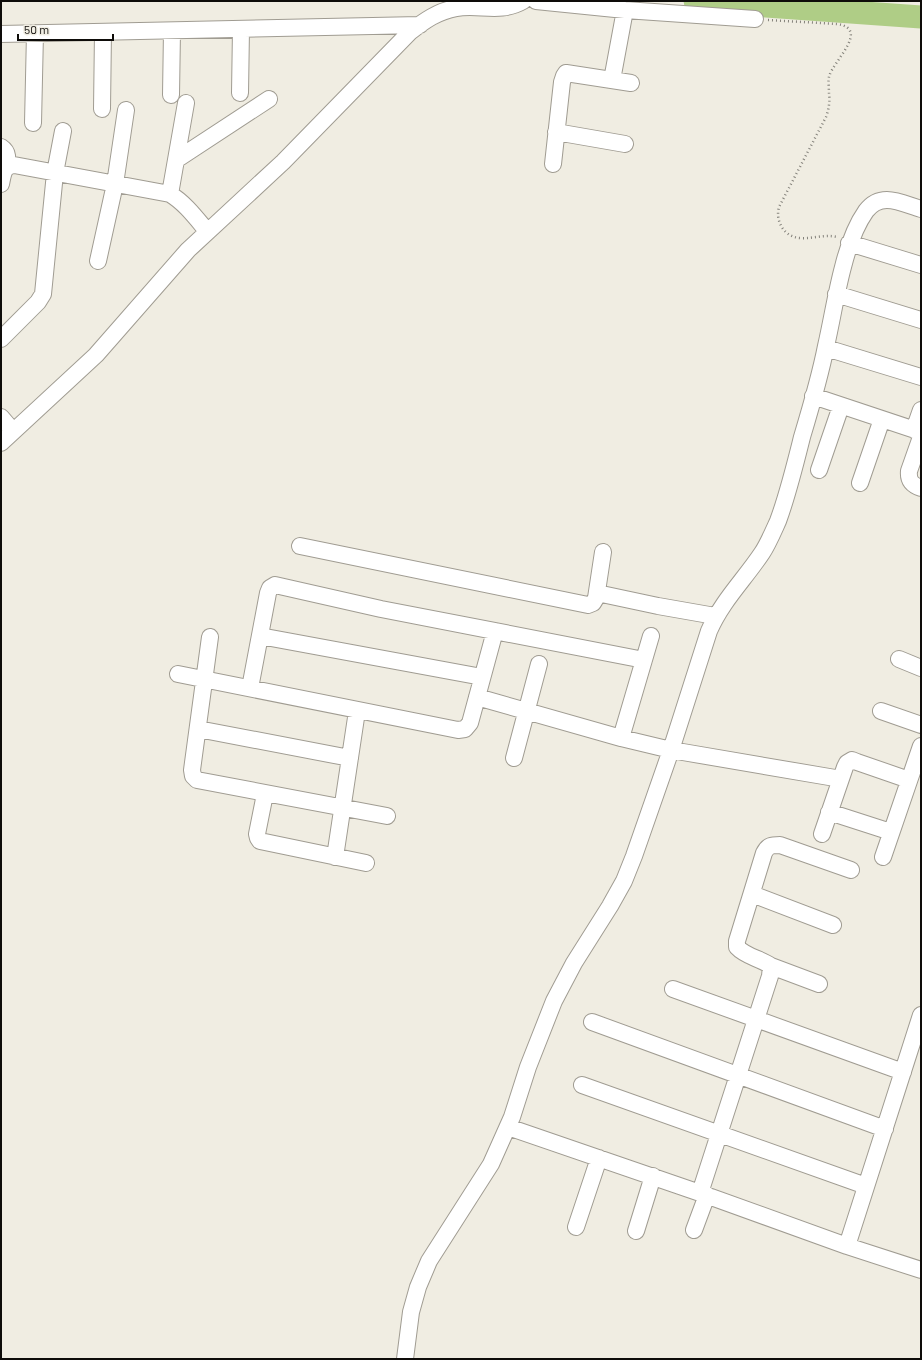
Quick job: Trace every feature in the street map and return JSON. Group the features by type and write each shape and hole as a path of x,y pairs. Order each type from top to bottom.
{"street":[{"path":"1,443 96,355 188,250 283,162 410,32 426,20 444,11 458,8 503,8 523,1"},
{"path":"536,1 625,10 755,19"},
{"path":"612,80 625,10"},
{"path":"1,34 420,25"},
{"path":"240,93 241,29"},
{"path":"171,95 172,31"},
{"path":"102,109 103,32"},
{"path":"33,123 35,33"},
{"path":"553,164 562,82 566,73 631,83"},
{"path":"176,160 268,99"},
{"path":"170,194 186,103"},
{"path":"98,261 115,184 126,110"},
{"path":"1,339 38,302 43,294 55,173 63,131"},
{"path":"556,132 625,144"},
{"path":"1,147 6,152 8,157 3,176"},
{"path":"3,176 9,166 14,165 170,194 178,199 208,231"},
{"path":"405,1359 411,1312 418,1287 429,1261 491,1164 508,1127 528,1067 554,1001 574,963 624,881 671,750 709,630 716,616 762,553 777,522 826,348 836,294 849,243 866,212 877,202 884,199 921,209"},
{"path":"849,243 921,265"},
{"path":"836,294 921,320"},
{"path":"826,348 921,377"},
{"path":"813,396 919,433"},
{"path":"819,470 842,406"},
{"path":"921,410 919,433 908,471 908,477 911,483 921,488"},
{"path":"1,417 14,431"},
{"path":"860,483 882,419"},
{"path":"300,546 588,605 593,603 596,598 603,552"},
{"path":"250,688 268,593 270,588 275,585 381,609 644,660"},
{"path":"597,592 658,606 716,616"},
{"path":"178,674 458,730 465,729 470,723 495,631"},
{"path":"260,636 482,677"},
{"path":"621,738 651,636"},
{"path":"210,637 192,770 193,776 197,780 387,816"},
{"path":"899,659 921,668"},
{"path":"514,758 539,664"},
{"path":"477,697 621,738 671,750 841,779"},
{"path":"335,857 357,710"},
{"path":"881,711 921,725"},
{"path":"198,729 350,758"},
{"path":"883,857 921,746"},
{"path":"822,834 847,763 852,760 909,780"},
{"path":"265,794 257,834 260,841 366,864"},
{"path":"829,812 891,832"},
{"path":"819,984 771,966 742,952 738,947 738,940 767,847 772,845 780,846 851,870"},
{"path":"752,894 833,925"},
{"path":"694,1230 719,1134 757,1019 770,976 771,966"},
{"path":"673,989 903,1072"},
{"path":"847,1246 921,1015"},
{"path":"592,1022 885,1129"},
{"path":"582,1085 866,1186"},
{"path":"508,1127 704,1194 847,1246 921,1270"},
{"path":"576,1228 599,1158"},
{"path":"636,1232 652,1176"}],"path":[{"path":"755,19 837,24 848,28 850,32 851,38 849,44 831,70 829,76 829,103 826,117 779,207 777,214 782,227 788,233 798,238 827,236 836,237 849,243"}],"waterway":[{"path":"695,1 921,17"}]}
